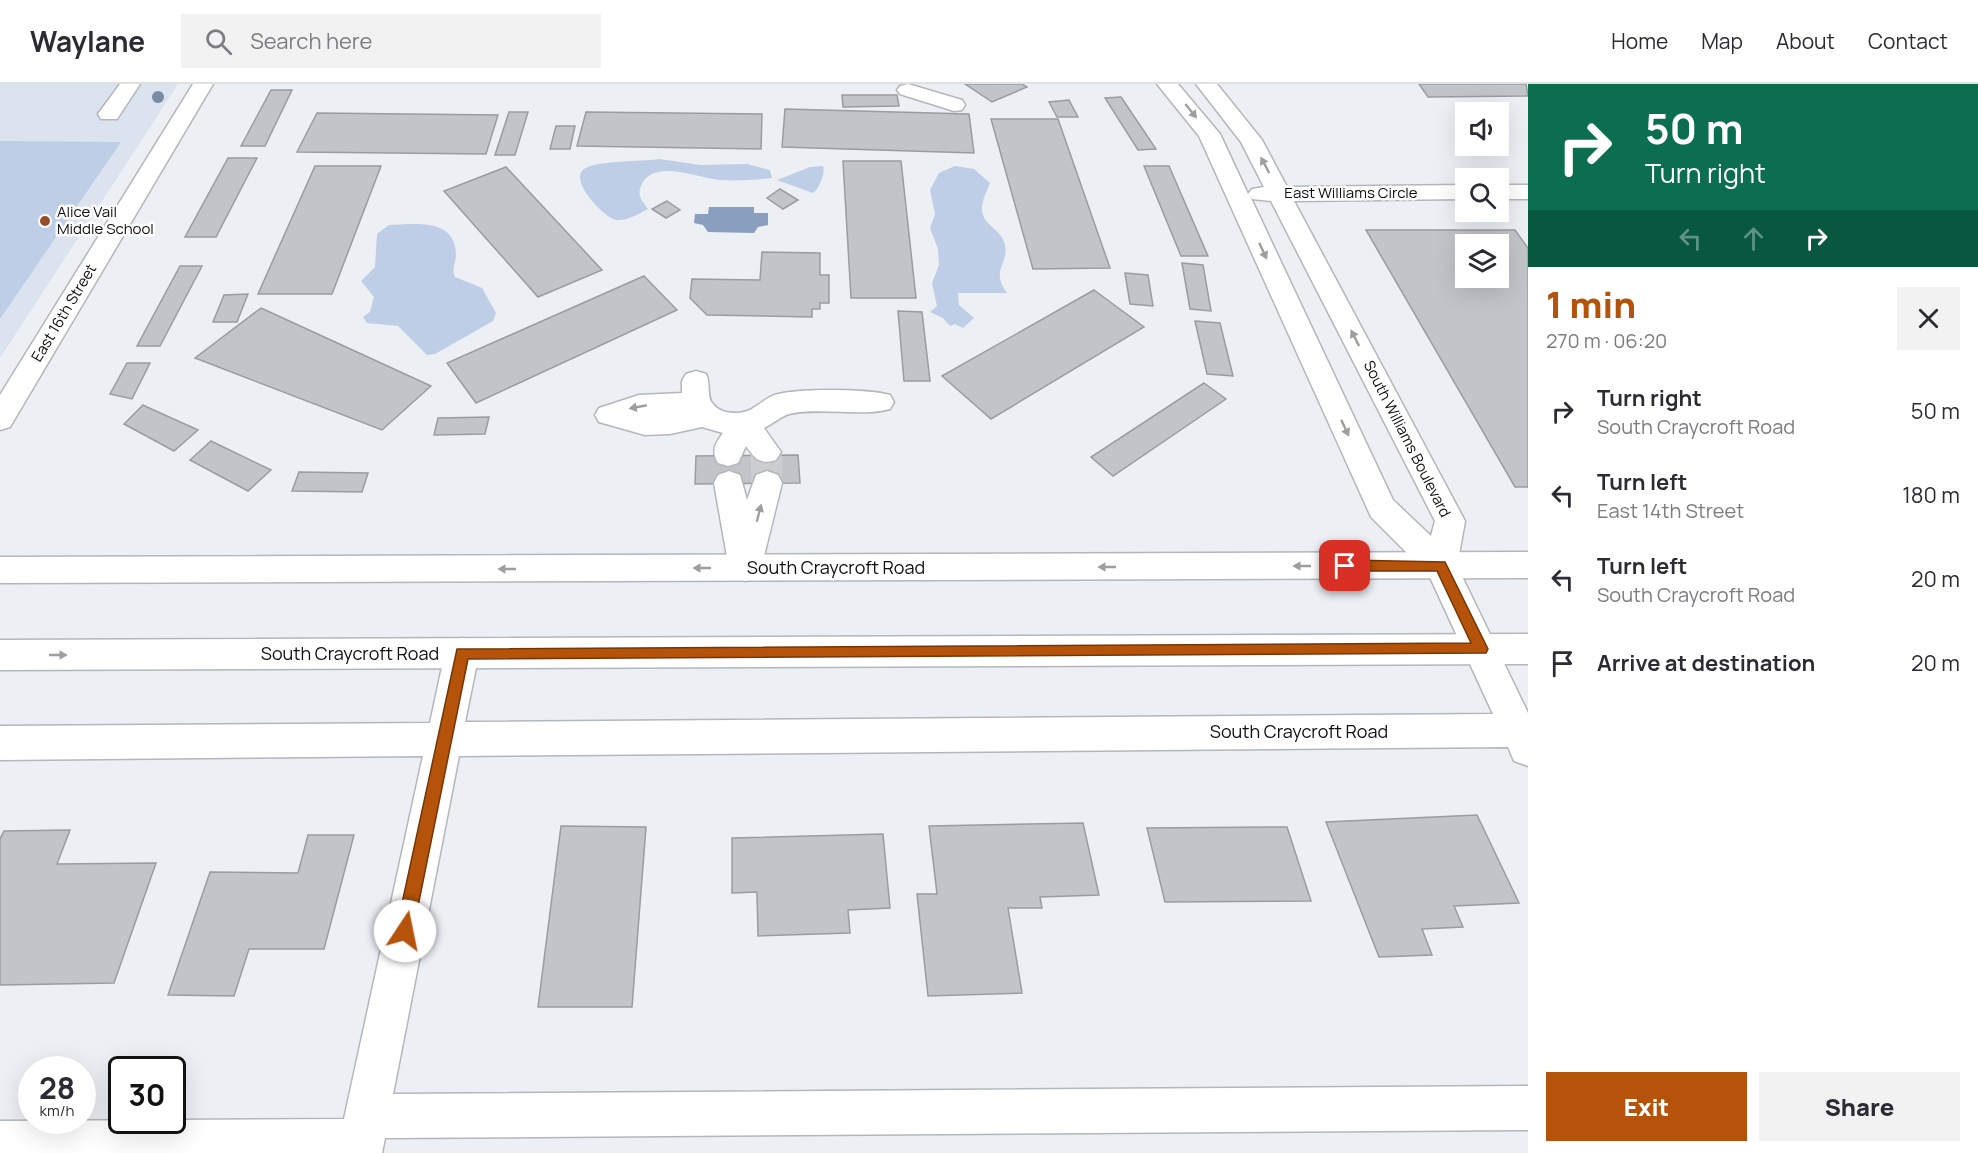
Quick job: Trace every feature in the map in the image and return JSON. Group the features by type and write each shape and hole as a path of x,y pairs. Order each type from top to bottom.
{"street":[{"path":"108,114 130,84"},
{"name":"East 16th Street","path":"0,419 204,84"},
{"path":"1167,84 1209,134 1382,508 1441,566 1523,740"},
{"name":"South Williams Boulevard","path":"1206,84 1251,140 1450,520 1441,566"},
{"path":"907,90 954,105"},
{"name":"East Williams Circle","path":"1237,194 1455,192"},
{"path":"1509,192 1528,192"},
{"path":"699,400 716,420 730,424 746,424 772,413 780,404 803,418 883,415 886,405"},
{"path":"746,424 766,452"},
{"path":"745,568 728,469 729,447 746,424"},
{"path":"745,568 767,483"},
{"name":"South Craycroft Road","path":"0,570 1528,565"},
{"name":"South Craycroft Road","path":"0,656 1528,649"},
{"path":"362,1137 462,653"},
{"name":"South Craycroft Road","path":"0,742 443,739 1523,740"},
{"path":"0,1144 1528,1108"}],"shaded area":[{"name":"Alice Vail Middle School","path":"0,84 178,84 0,358"},
{"path":"0,141 121,142 0,319"},
{"path":"659,159 701,165 747,164 770,170 772,178 721,180 678,172 657,172 648,176 640,188 640,198 648,209 621,220 611,218 584,190 580,174 591,166"},
{"path":"823,166 824,172 818,188 813,193 777,180 810,167"},
{"path":"955,166 974,169 990,183 983,200 982,212 984,218 1003,239 1006,252 1000,278 1007,293 958,293 959,305 974,318 963,328 955,324 950,326 943,318 930,312 937,306 932,283 939,265 938,249 930,228 935,214 930,190 939,173"},
{"path":"709,207 754,207 754,213 768,213 768,225 758,227 754,233 708,232 703,225 694,223 695,214 708,214"},
{"path":"422,224 442,229 449,235 454,243 456,255 455,277 482,288 496,313 493,321 435,354 427,355 398,326 367,323 363,317 370,312 374,297 361,281 375,267 377,234 389,225"}],"building":[{"path":"965,84 1022,84 1027,87 992,102"},
{"path":"1419,84 1526,84 1528,96 1428,97"},
{"path":"271,90 292,90 265,146 241,146"},
{"path":"842,95 897,95 899,106 843,107"},
{"path":"1121,97 1156,149 1138,150 1105,98"},
{"path":"1069,100 1078,117 1057,117 1049,102"},
{"path":"785,109 969,114 974,153 782,147"},
{"path":"509,112 528,112 515,155 495,155"},
{"path":"586,112 762,114 761,149 577,146"},
{"path":"317,113 498,115 486,154 297,152"},
{"path":"991,119 1058,119 1110,268 1033,269"},
{"path":"556,126 575,126 570,149 550,149"},
{"path":"228,158 257,158 216,237 185,237"},
{"path":"843,161 901,161 916,298 851,298"},
{"path":"315,166 381,166 332,294 258,294"},
{"path":"1144,166 1169,166 1208,256 1181,256"},
{"path":"506,167 602,270 538,297 444,191"},
{"path":"780,189 798,200 783,209 767,198"},
{"path":"667,201 680,210 666,218 652,209"},
{"path":"1366,230 1515,230 1528,248 1528,487 1515,487"},
{"path":"762,252 820,253 820,275 829,275 829,303 820,303 820,309 812,309 812,317 707,315 690,298 692,279 760,280"},
{"path":"1182,263 1203,265 1211,311 1190,309"},
{"path":"180,266 202,266 160,346 137,346"},
{"path":"1125,273 1148,275 1153,306 1130,304"},
{"path":"644,276 677,310 476,403 447,363"},
{"path":"1094,290 1144,327 991,419 942,376"},
{"path":"248,294 237,322 213,322 224,295"},
{"path":"261,308 431,386 382,430 195,358"},
{"path":"898,311 922,312 930,381 904,381"},
{"path":"1195,321 1220,323 1233,376 1207,374"},
{"path":"127,363 150,363 132,399 110,394"},
{"path":"1204,383 1226,399 1113,476 1091,457"},
{"path":"143,405 198,430 174,451 124,424"},
{"path":"489,417 485,434 434,435 438,418"},
{"path":"211,441 271,470 248,491 190,460"},
{"path":"798,455 800,483 695,484 696,456"},
{"path":"299,472 368,473 362,492 292,491"},
{"path":"1477,815 1519,903 1454,906 1463,927 1422,929 1432,955 1379,957 1326,822"},
{"path":"1083,823 1099,895 1040,897 1042,908 1008,908 1022,993 928,996 917,894 937,894 929,826"},
{"path":"561,826 646,827 632,1007 538,1007"},
{"path":"1287,827 1311,901 1165,902 1147,828"},
{"path":"70,830 57,864 156,863 114,983 0,985 0,839 4,831"},
{"path":"883,834 890,908 848,910 850,933 758,936 757,892 732,893 732,838"},
{"path":"308,835 354,835 324,949 249,949 234,996 168,995 210,872 298,873"}],"tunnel":[{"path":"766,452 767,483"}],"place":[{"name":"Alice Vail Middle School","path":"45,221"}],"route":[{"path":"405,931 462,653 1481,649 1441,566 1345,566"}]}
